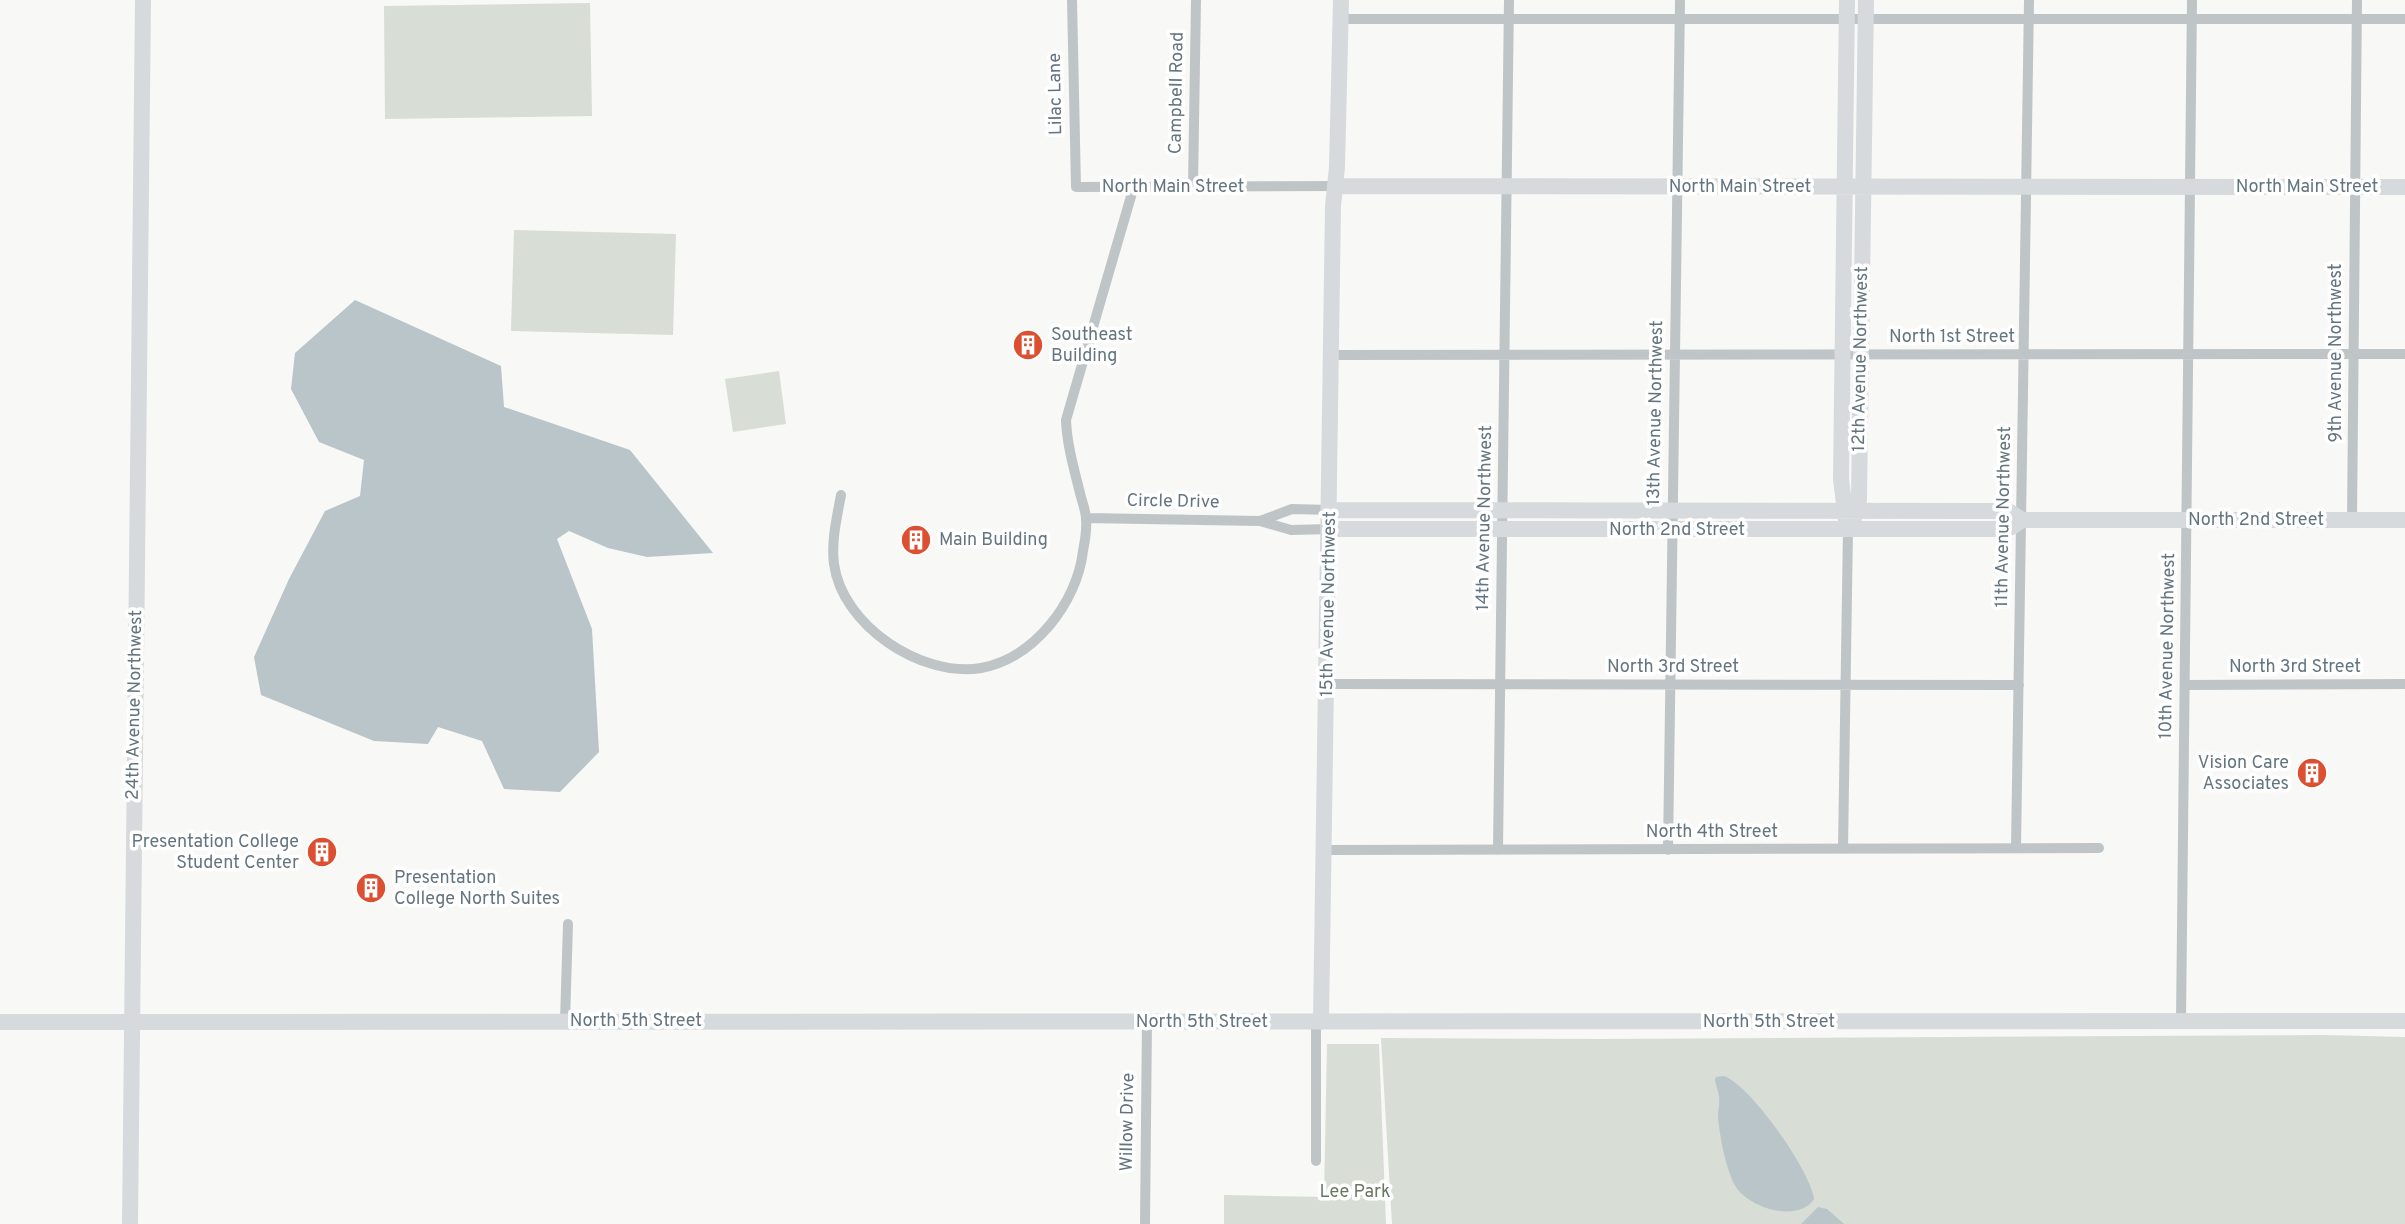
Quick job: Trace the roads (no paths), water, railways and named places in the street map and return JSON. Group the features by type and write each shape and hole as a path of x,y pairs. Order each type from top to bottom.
{"street":[{"name":"24th Avenue Northwest","path":"130,1224 143,0"},
{"name":"Lilac Lane","path":"1072,0 1076,187"},
{"name":"Campbell Road","path":"1193,187 1196,0"},
{"name":"15th Avenue Northwest","path":"1316,1161 1341,0"},
{"name":"14th Avenue Northwest","path":"1498,850 1509,0"},
{"name":"13th Avenue Northwest","path":"1668,850 1680,0"},
{"name":"12th Avenue Northwest","path":"1847,0 1840,479 1850,510"},
{"name":"12th Avenue Northwest","path":"1843,849 1848,529 1861,355 1866,0"},
{"name":"11th Avenue Northwest","path":"2016,848 2029,0"},
{"name":"10th Avenue Northwest","path":"2180,1021 2192,0"},
{"name":"9th Avenue Northwest","path":"2352,520 2357,0"},
{"path":"1341,19 2405,19"},
{"path":"841,495 835,528 833,563 837,579 854,610 883,641 899,650 943,666 979,668 1009,658 1044,632 1062,611 1076,583 1083,554 1086,518 1067,439 1066,421 1134,186"},
{"name":"North Main Street","path":"1076,187 2405,187"},
{"name":"North 1st Street","path":"1332,355 2405,354"},
{"name":"Circle Drive","path":"1260,521 1292,509 1330,510"},
{"name":"North 2nd Street","path":"1330,510 1998,511 2010,513 2022,520 2405,520"},
{"name":"Circle Drive","path":"1086,518 1260,521 1292,530 1330,529"},
{"name":"North 2nd Street","path":"1330,529 2000,529 2012,527 2022,520"},
{"name":"North 3rd Street","path":"1328,684 2019,685"},
{"name":"North 3rd Street","path":"2185,685 2405,684"},
{"name":"North 4th Street","path":"1324,850 2099,848"},
{"path":"565,1021 568,924"},
{"name":"Willow Drive","path":"1145,1224 1147,1021"},
{"name":"North 5th Street","path":"0,1022 2405,1021"}],"place":[{"name":"Southeast Building","path":"1028,345"},
{"name":"Main Building","path":"916,540"},
{"name":"Vision Care Associates","path":"2312,773"},
{"name":"Presentation College Student Center","path":"322,852"},
{"name":"Presentation College North Suites","path":"371,888"}],"park label":[{"name":"Lee Park","path":"1355,1192"}]}
